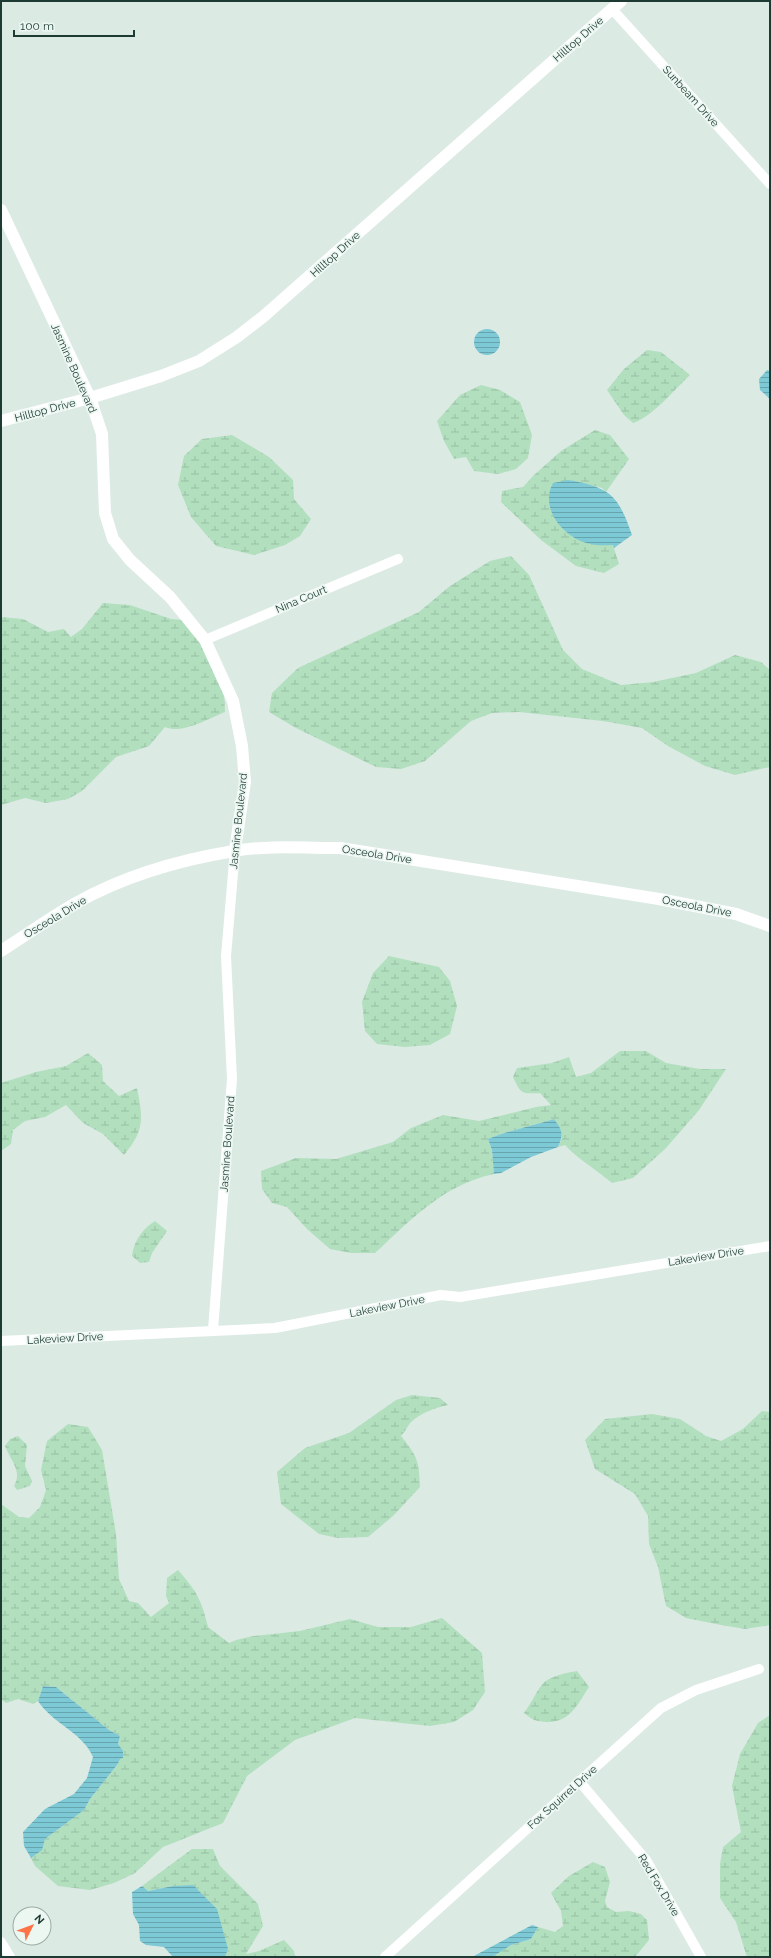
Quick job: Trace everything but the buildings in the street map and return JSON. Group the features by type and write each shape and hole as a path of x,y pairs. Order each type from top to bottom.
{"street":[{"name":"Sunbeam Drive","path":"616,5 770,184"},
{"name":"Hilltop Drive","path":"1,421 90,398 161,376 199,361 237,337 264,316 616,5"},
{"name":"Jasmine Boulevard","path":"1,210 90,398 102,434 105,513 113,539 130,560 170,597 205,640 233,701 242,746 244,782 235,850 226,956 232,1079 213,1330"},
{"name":"Nina Court","path":"205,640 398,559"},
{"name":"Osceola Drive","path":"1,951 76,903 123,881 172,864 235,850 288,848 340,848 659,899 736,914 770,926"},
{"name":"Lakeview Drive","path":"1,1341 275,1328 441,1295 460,1297 770,1246"},
{"name":"Fox Squirrel Drive","path":"384,1957 579,1780 661,1708 696,1690 759,1668"},
{"name":"Red Fox Drive","path":"579,1780 646,1860 701,1957"},
{"path":"1,1942 10,1957"}],"green space":[{"path":"647,350 661,352 690,375 655,409 640,420 633,423 624,415 607,390 624,369"},
{"path":"481,385 500,390 520,402 532,435 528,458 516,469 498,474 474,471 466,457 454,459 444,441 437,421 460,395"},
{"path":"595,430 610,435 629,459 606,492 602,488 569,480 591,544 613,545 619,564 604,573 576,566 541,540 501,502 502,491 523,487 561,451"},
{"path":"232,435 269,457 293,480 294,499 311,519 300,536 285,545 254,555 216,546 191,517 178,485 184,456 202,439"},
{"path":"511,556 529,575 563,650 582,669 621,685 653,682 696,673 735,655 761,662 770,670 770,767 735,775 705,766 668,746 642,728 603,721 519,712 492,713 471,721 425,761 401,769 376,767 296,728 269,712 272,693 298,668 419,612 450,586 490,561"},
{"path":"103,603 130,605 171,619 183,620 201,643 224,691 225,712 195,725 179,729 165,727 149,746 116,757 82,791 68,799 46,803 25,798 1,805 1,617 23,619 48,632 64,629 71,637 82,629"},
{"path":"389,956 439,967 450,981 457,1006 450,1034 430,1045 405,1047 377,1044 365,1031 362,1002 373,973"},
{"path":"620,1051 646,1051 666,1063 700,1069 726,1069 699,1110 666,1148 633,1178 612,1183 565,1145 558,1147 562,1138 554,1119 488,1139 492,1150 494,1174 459,1186 444,1195 415,1216 375,1253 351,1253 330,1249 307,1229 287,1207 272,1203 262,1189 261,1171 296,1158 336,1159 393,1142 411,1128 443,1115 479,1121 536,1107 551,1105 540,1093 525,1093 520,1090 513,1077 517,1068 552,1063 569,1057 576,1077 591,1073"},
{"path":"88,1053 102,1065 103,1081 119,1096 137,1088 141,1123 136,1138 124,1155 103,1134 83,1123 66,1105 45,1117 25,1121 13,1130 11,1144 1,1151 1,1083 36,1072 66,1066"},
{"path":"155,1221 167,1231 152,1253 149,1262 140,1263 132,1256 135,1245 139,1236 150,1224"},
{"path":"412,1395 440,1398 448,1405 432,1409 418,1416 410,1423 401,1436 411,1449 418,1465 420,1487 393,1516 368,1537 338,1538 319,1534 281,1504 277,1472 305,1448 349,1433 396,1400"},
{"path":"762,1411 770,1412 770,1625 745,1629 686,1618 666,1606 658,1567 649,1544 648,1516 635,1494 595,1469 585,1440 605,1419 652,1414 680,1419 706,1436 721,1441 743,1429"},
{"path":"68,1424 88,1427 102,1450 116,1534 119,1579 129,1601 138,1603 151,1617 169,1603 166,1596 167,1578 178,1570 198,1596 208,1627 229,1643 253,1636 300,1631 350,1619 378,1627 411,1627 442,1618 482,1653 485,1692 473,1710 454,1722 430,1726 355,1718 295,1740 247,1776 223,1823 163,1847 135,1873 114,1883 90,1890 58,1886 35,1866 31,1858 41,1850 45,1839 84,1810 90,1799 117,1765 120,1758 120,1749 118,1744 120,1736 109,1730 56,1687 43,1686 38,1701 33,1704 18,1699 6,1703 1,1699 1,1504 19,1517 29,1518 40,1507 46,1490 41,1470 47,1441"},
{"path":"18,1436 27,1445 25,1466 32,1481 30,1486 17,1490 14,1486 17,1475 15,1466 5,1446 10,1439"},
{"path":"577,1671 589,1687 572,1712 567,1716 554,1722 546,1722 534,1720 524,1713 544,1683 558,1676"},
{"path":"770,1715 770,1957 747,1957 736,1922 720,1898 720,1864 723,1847 741,1832 732,1786 740,1754 758,1723"},
{"path":"192,1849 213,1849 220,1866 258,1904 263,1926 246,1954 259,1951 284,1940 294,1951 295,1957 225,1957 228,1949 173,1886 148,1891 142,1886"},
{"path":"593,1862 605,1867 610,1882 605,1901 607,1907 616,1912 629,1911 641,1914 647,1920 649,1940 635,1957 492,1957 511,1945 531,1939 538,1927 555,1932 563,1926 561,1911 551,1893 569,1876"}],"water":[{"path":"487,329 496,333 500,342 496,351 487,355 478,351 474,342 478,333"},
{"path":"767,370 770,371 770,399 760,390 759,379"},
{"path":"569,480 595,486 604,490 611,496 617,502 622,511 632,535 614,548 613,545 596,545 581,541 563,529 552,512 549,503 550,493 553,483"},
{"path":"554,1119 561,1132 561,1139 558,1147 531,1157 501,1173 494,1174 492,1150 488,1139"},
{"path":"43,1686 56,1687 109,1730 120,1736 118,1744 123,1751 123,1758 120,1759 90,1799 84,1810 45,1839 42,1850 31,1858 24,1846 23,1832 45,1809 74,1794 87,1778 93,1757 82,1741 51,1716 38,1701"},
{"path":"193,1885 217,1909 228,1949 225,1957 173,1957 164,1947 146,1945 140,1941 139,1925 133,1914 132,1892 142,1886 148,1891 173,1886"},
{"path":"532,1925 538,1927 531,1939 511,1945 492,1957 472,1957"}]}
